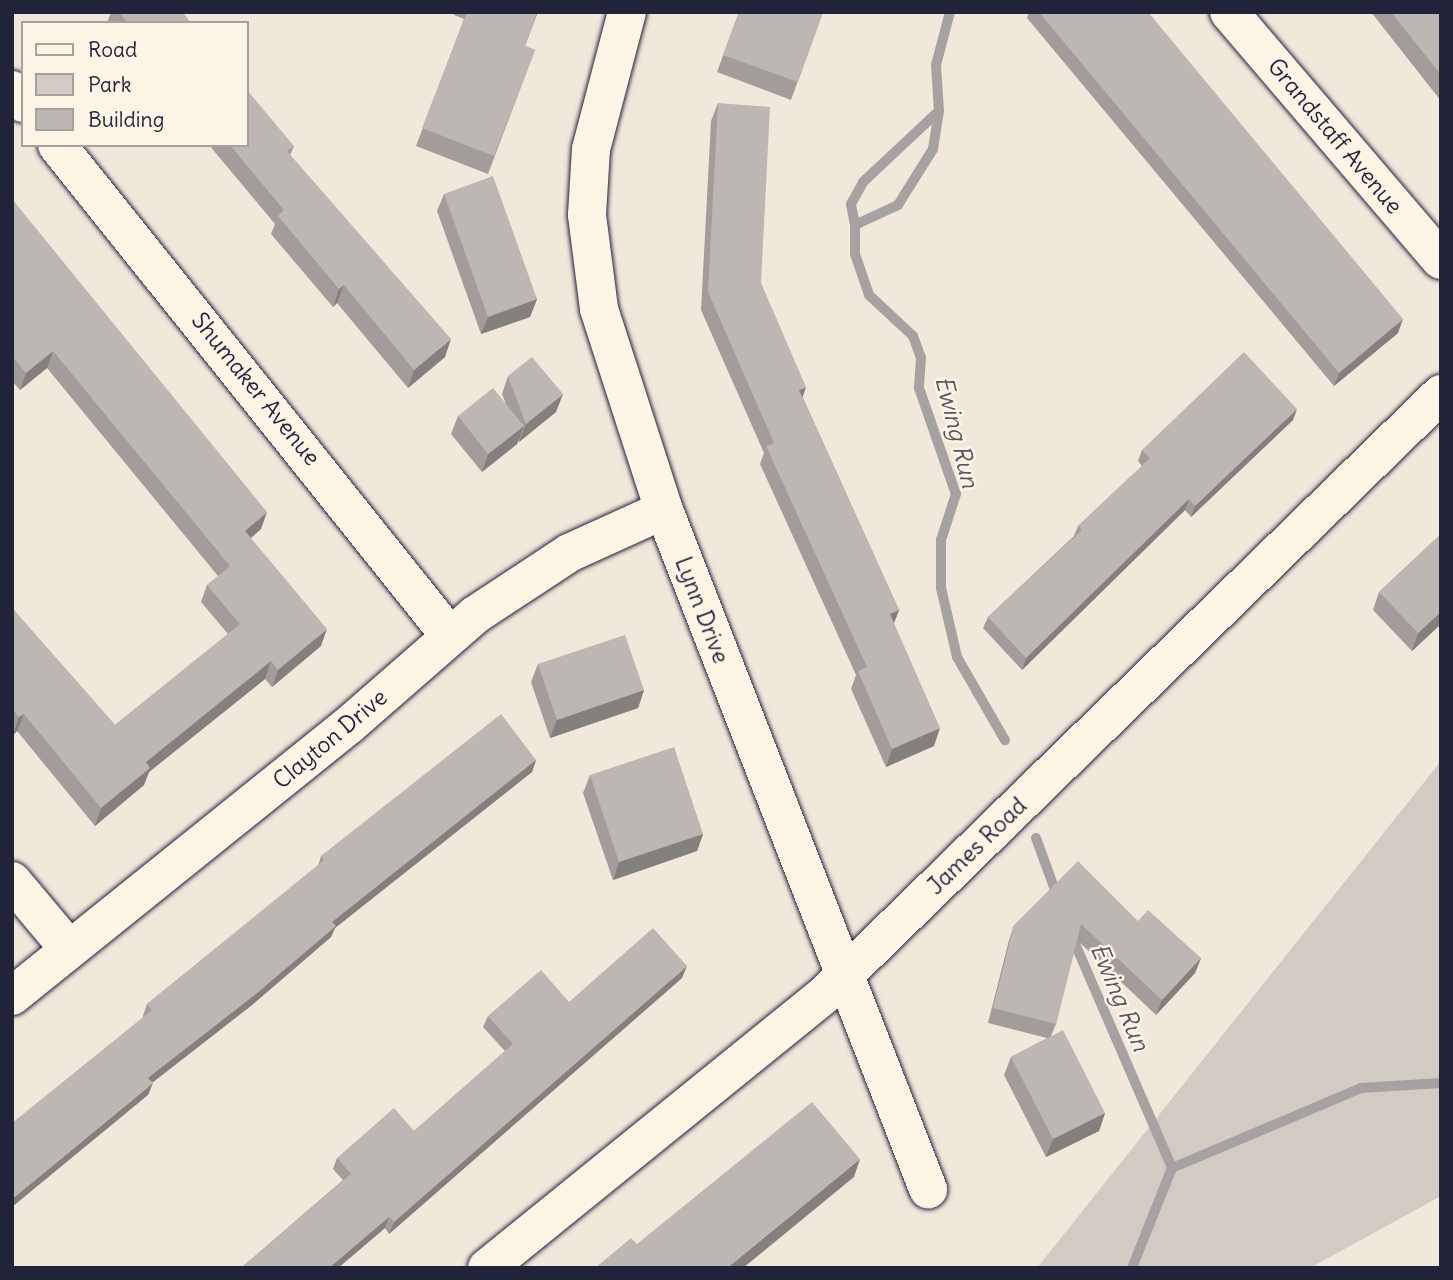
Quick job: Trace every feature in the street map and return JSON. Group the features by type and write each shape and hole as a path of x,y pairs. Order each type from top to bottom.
{"street":[{"name":"Lynn Drive","path":"628,12 600,95 587,215 599,309 664,510 842,978 928,1189"},
{"name":"Grandstaff Avenue","path":"1229,12 1441,260"},
{"name":"Shumaker Avenue","path":"59,147 450,636"},
{"name":"James Road","path":"487,1268 842,978 1441,394"},
{"name":"Clayton Drive","path":"12,996 349,725 450,636 533,574 664,510"},
{"path":"12,881 69,949"}],"green space":[{"path":"1441,761 1441,1196 1310,1268 1037,1268"}],"building":[{"path":"119,12 182,12 189,21 126,21"},
{"path":"467,12 537,12 525,46 535,50 494,156 422,128"},
{"path":"739,12 823,12 798,82 723,55"},
{"path":"1039,12 1148,12 1403,319 1339,373"},
{"path":"1391,12 1441,12 1441,75"},
{"path":"248,91 294,146 287,151 451,339 414,370 344,285 339,289 278,216 284,210 232,147 248,147"},
{"path":"718,103 770,107 761,283 806,387 799,390 899,610 890,614 940,728 892,749 858,671 867,667 766,446 774,443 708,292"},
{"path":"493,176 537,299 488,317 444,194"},
{"path":"12,199 267,512 245,531 327,629 278,670 271,661 146,762 150,768 101,808 24,714 19,717 12,709 12,608 115,725 240,624 207,585 230,566 53,351 26,373 12,356"},
{"path":"1244,352 1297,409 1195,506 1189,499 1026,658 988,617 1082,530 1078,526 1150,458 1142,450"},
{"path":"532,357 563,394 526,424 508,376"},
{"path":"493,388 524,426 488,454 458,416"},
{"path":"1441,534 1441,612 1418,633 1379,592"},
{"path":"625,635 644,690 557,720 538,664"},
{"path":"501,714 536,760 332,922 336,926 256,994 148,1078 153,1083 12,1199 12,1123 152,1010 147,1004 324,860 321,856"},
{"path":"674,747 703,834 619,862 590,775"},
{"path":"1078,861 1138,921 1148,910 1201,958 1162,1000 1081,924 1056,1024 993,1008 1014,925"},
{"path":"653,928 687,966 394,1222 389,1217 329,1268 241,1268 351,1174 337,1158 394,1108 414,1131 513,1044 488,1016 541,970 569,1002"},
{"path":"1063,1030 1105,1113 1053,1139 1011,1057"},
{"path":"812,1102 860,1159 727,1268 595,1268 631,1238 637,1244"}],"waterway":[{"name":"Ewing Run","path":"950,12 936,65 939,111 933,149 898,205 855,225 855,254 869,295 913,336 921,358 919,388 956,494 941,540 941,588 957,657 1005,740"},
{"path":"855,225 851,204 863,182 939,111"},
{"name":"Ewing Run","path":"1036,838 1058,898"},
{"name":"Ewing Run","path":"1070,932 1172,1168"},
{"name":"Ewing Run","path":"1132,1268 1172,1168 1361,1088 1441,1083"}]}
